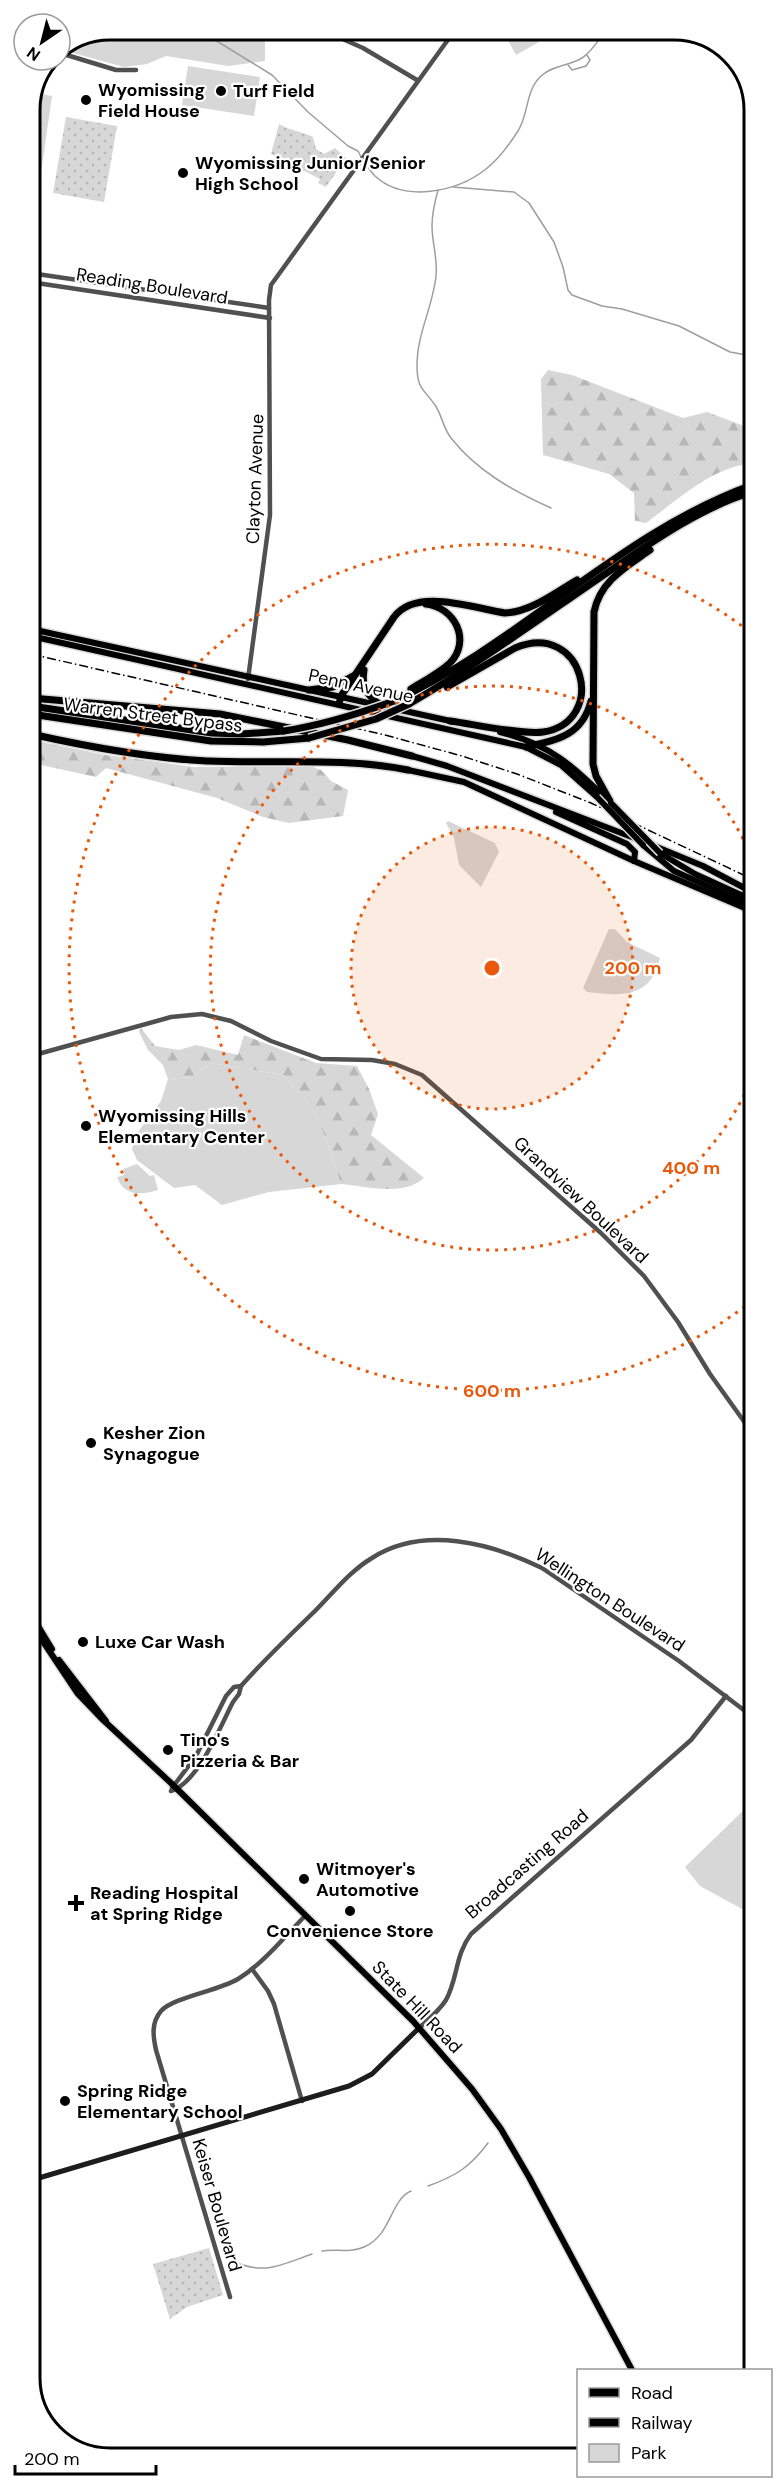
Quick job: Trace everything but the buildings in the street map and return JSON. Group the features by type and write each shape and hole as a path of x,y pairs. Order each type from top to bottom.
{"highway":[{"path":"394,701 446,674 669,523 717,498 744,487"},
{"path":"409,704 466,669 683,525 709,510 744,495"},
{"path":"611,803 594,769 594,612 598,598 609,580 639,554"},
{"path":"339,704 397,612 408,604 426,600 505,613 515,612 609,562"},
{"path":"343,697 364,670 400,615 417,605 429,604 450,615 456,623 459,634 458,648 453,659 394,701"},
{"path":"409,704 458,681 515,648 530,643 546,644 560,649 572,659 580,674 582,690 576,710 565,723 553,730 534,733 450,721"},
{"path":"364,670 364,689 381,705"},
{"path":"309,690 333,687 356,675"},
{"path":"526,747 556,741 578,726 590,705 593,684"},
{"path":"40,699 219,714 348,740 412,756"},
{"name":"Warren Street Bypass","path":"40,707 212,733 242,734 284,731 330,722 394,701"},
{"name":"Warren Street Bypass","path":"40,715 211,741 263,742 309,738 366,722 409,704"},
{"path":"40,736 129,753 180,759 368,765 408,770"}],"main road":[{"name":"Penn Avenue","path":"40,631 515,735 538,744 567,761 660,853 688,871 744,896"},
{"name":"Penn Avenue","path":"40,638 526,747 561,765 597,797 643,845 674,871 744,902"},
{"path":"412,756 447,766 691,860 744,888"},
{"path":"408,770 464,782 634,861 744,908"},
{"path":"530,798 627,844 635,852 634,861"},
{"name":"State Hill Road","path":"40,1629 62,1664 106,1721"},
{"name":"State Hill Road","path":"40,1637 78,1694 176,1787 420,2028 472,2089 501,2129 529,2177 631,2369"},
{"name":"Broadcasting Road","path":"40,2178 349,2086 372,2074 420,2028"}],"street":[{"path":"347,41 417,80"},
{"name":"Clayton Avenue","path":"247,685 270,515 269,292 274,278 447,41"},
{"path":"72,57 116,70 136,70"},
{"name":"Reading Boulevard","path":"40,274 269,308"},
{"name":"Reading Boulevard","path":"40,284 270,318"},
{"name":"Grandview Boulevard","path":"40,1053 171,1017 196,1014 231,1021 271,1041 321,1059 372,1060 395,1064 423,1075 627,1258 662,1298 710,1374 744,1421"},
{"name":"Wellington Boulevard","path":"176,1787 197,1770 239,1694 241,1686 364,1563 394,1546 417,1540 432,1539 484,1547 520,1558 542,1568 679,1661 744,1710"},
{"name":"Wellington Boulevard","path":"176,1787 196,1756 226,1696 234,1687 241,1686"},
{"name":"Broadcasting Road","path":"420,2028 446,2000 458,1956 471,1934 691,1740 726,1696"},
{"name":"Keiser Boulevard","path":"230,2297 154,2041 154,2023 165,2007 223,1986 252,1969 305,1916"},
{"path":"252,1969 268,1991 274,2004 302,2101"}],"green space":[{"path":"111,41 265,41 265,61 228,66 166,56 147,64 124,67 72,52 97,42"},
{"path":"508,41 538,41 539,42 516,55"},
{"name":"Turf Field","path":"188,66 260,77 254,116 182,105"},
{"path":"43,94 52,96 41,173 40,111"},
{"path":"66,117 117,126 104,202 53,193"},
{"path":"279,124 313,137 316,149 324,154 335,148 346,158 326,187 318,183 320,179 271,154"},
{"path":"548,370 572,375 683,418 707,412 744,426 744,465 709,478 682,495 646,523 635,521 634,493 609,474 543,455 541,379"},
{"path":"40,742 106,755 194,767 313,767 321,770 331,781 348,790 343,816 289,823 263,817 217,798 106,768 96,777 41,765"},
{"path":"448,821 495,843 499,852 481,887 459,865 454,838 446,823"},
{"path":"609,929 615,929 627,942 660,958 650,981 642,988 623,994 611,994 587,992 583,988"},
{"path":"141,1028 155,1046 179,1050 196,1045 238,1055 244,1035 316,1063 357,1066 378,1114 371,1135 424,1178 415,1184 395,1189 341,1184 326,1139 311,1106 283,1075 211,1063 192,1077 168,1079 163,1065 148,1050 139,1032"},
{"path":"211,1063 283,1075 311,1106 326,1139 341,1184 269,1192 222,1205 195,1185 174,1188 137,1160 132,1149 137,1133 161,1101 168,1079 192,1077"},
{"path":"137,1164 150,1176 154,1175 158,1190 134,1193 120,1184 117,1177 124,1175 123,1169"},
{"path":"744,1810 744,1910 700,1886 685,1867"},
{"path":"209,2248 223,2295 187,2307 170,2319 153,2264"}],"waterway":[{"path":"217,41 272,75 308,112 348,146 358,151 361,157"},
{"path":"364,161 375,176 400,190 430,191 460,184 474,177 495,161 515,136 524,117 532,89 541,76 577,61 586,55 598,41"},
{"path":"568,65 572,70 586,66 590,60 587,55"},
{"path":"453,187 514,192 529,203 554,242 568,290 572,295 602,306 622,309 679,326 730,352 744,355"},
{"path":"438,190 432,226 436,276 418,354 417,373 420,384 437,409 448,434 461,450 497,479 551,508"},
{"path":"428,2186 462,2170 488,2143"},
{"path":"322,2251 353,2250 373,2242 386,2226 404,2195 411,2191"},
{"path":"231,2261 254,2268 263,2268 281,2265 312,2254"}],"railway":[{"path":"40,656 385,735 462,756 517,774 591,803 744,875"}],"place":[{"name":"Turf Field","path":"221,91"},
{"name":"Wyomissing Field House","path":"86,100"},
{"name":"Wyomissing Junior/Senior High School","path":"183,173"},
{"name":"Wyomissing Hills Elementary Center","path":"86,1126"},
{"name":"Kesher Zion Synagogue","path":"91,1443"},
{"name":"Luxe Car Wash","path":"83,1642"},
{"name":"Tino's Pizzeria & Bar","path":"168,1750"},
{"name":"Witmoyer's Automotive","path":"304,1879"},
{"name":"Reading Hospital at Spring Ridge","path":"76,1903"},
{"name":"Convenience Store","path":"350,1911"},
{"name":"Spring Ridge Elementary School","path":"65,2101"}]}
